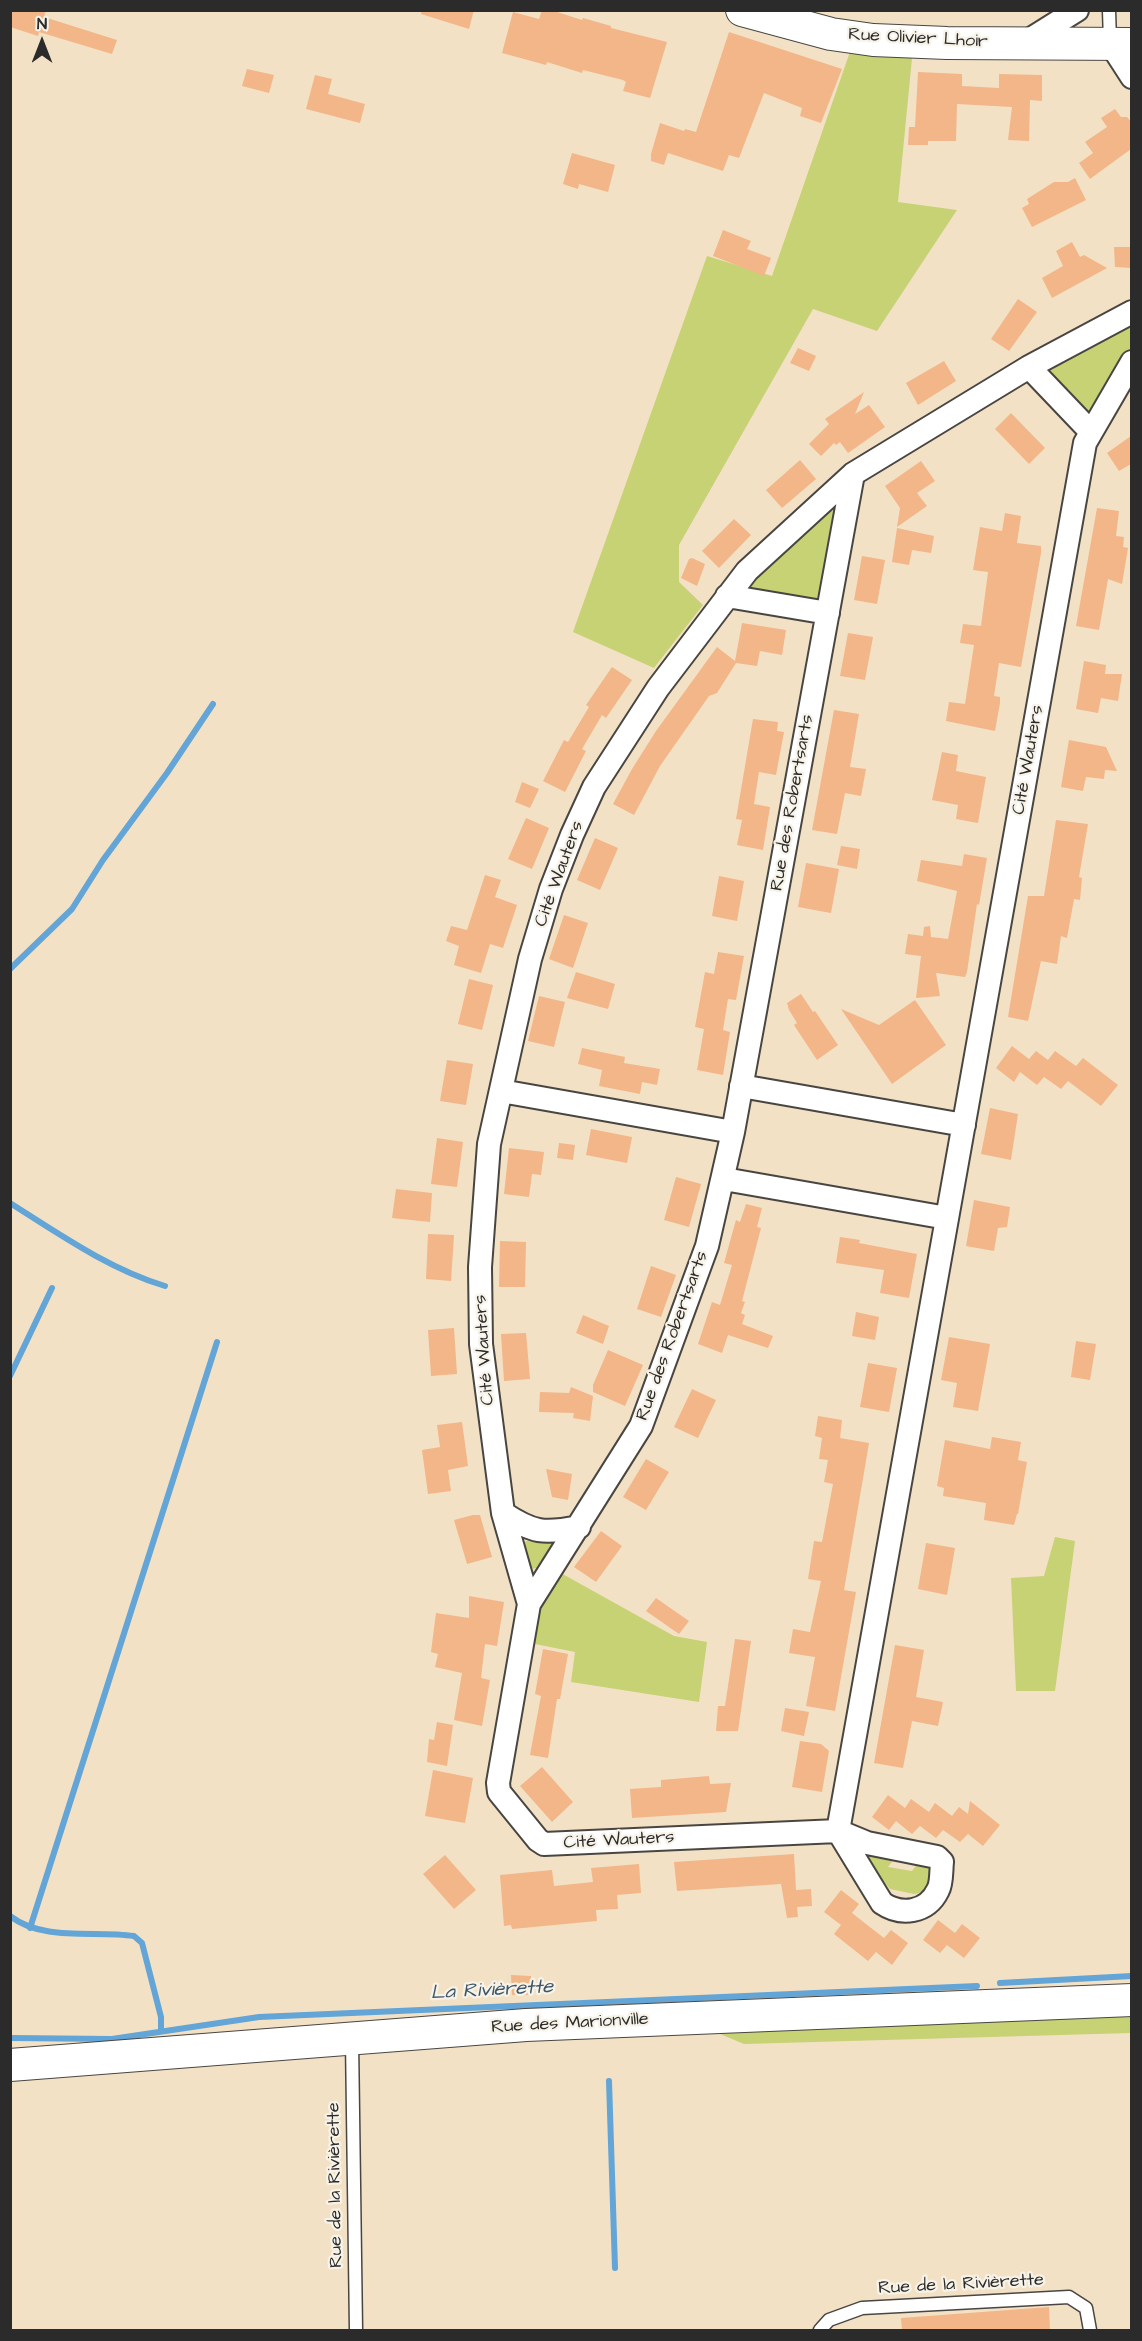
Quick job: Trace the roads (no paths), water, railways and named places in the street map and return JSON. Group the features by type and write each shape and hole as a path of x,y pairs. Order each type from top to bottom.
{"street":[{"name":"Rue Olivier Lhoir","path":"742,10 831,34 873,40 947,43 1121,44"},
{"path":"1026,42 1077,10"},
{"path":"1121,44 1131,77"},
{"name":"Cité Wauters","path":"1131,312 1029,367 853,474 747,571 657,688 589,797 551,889 530,959 489,1144 480,1278 481,1344 503,1513 529,1604 498,1784 502,1798 544,1844 838,1831 867,1843 937,1857 942,1862 938,1890 923,1907 914,1912 891,1909 882,1903 838,1831 1085,443 1131,362"},
{"path":"1029,367 1091,432"},
{"name":"Rue des Robertsarts","path":"529,1604 641,1426 707,1246 733,1132 853,474"},
{"path":"727,596 828,613"},
{"path":"741,1086 964,1125"},
{"path":"501,1090 733,1132"},
{"path":"723,1179 947,1218"},
{"path":"503,1513 522,1526 537,1532 554,1532 579,1527"},
{"name":"Rue des Marionville","path":"10,2065 549,2024 1131,2000"}],"lane":[{"path":"1109,10 1121,44"},
{"name":"Rue de la Rivièrette","path":"352,2038 356,2331"},
{"name":"Rue de la Rivièrette","path":"820,2331 829,2320 862,2308 1069,2297 1086,2308 1090,2331"}],"waterway":[{"path":"10,969 72,909 103,860 167,773 213,704"},
{"path":"10,1203 104,1260 165,1286"},
{"path":"10,1376 52,1288"},
{"path":"30,1928 217,1342"},
{"path":"10,1916 23,1924 54,1932 134,1936 142,1943 161,2017 161,2030"},
{"name":"La Rivièrette","path":"1000,1983 1132,1976"},
{"name":"La Rivièrette","path":"10,2038 112,2039 259,2017 977,1986"},
{"path":"609,2081 615,2268"}]}
